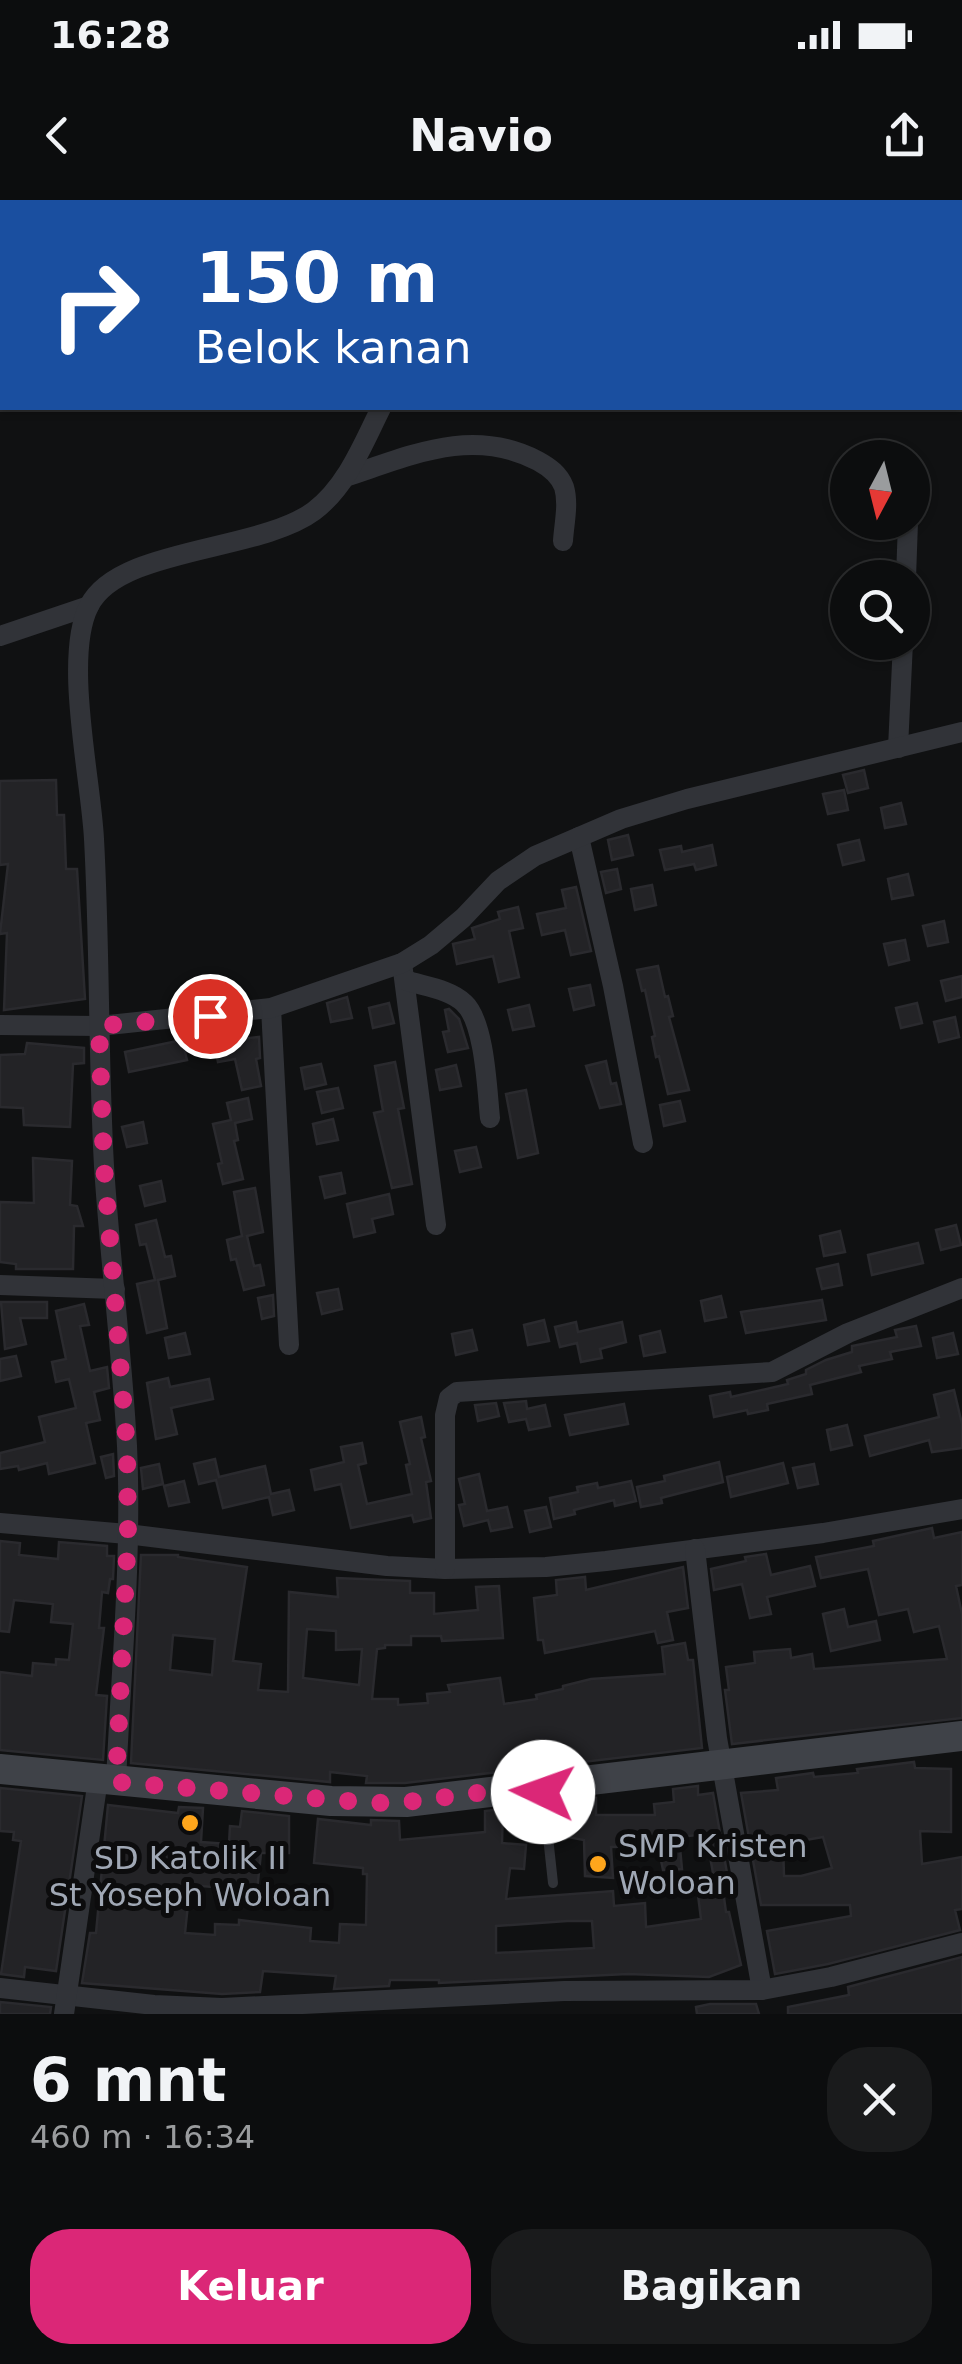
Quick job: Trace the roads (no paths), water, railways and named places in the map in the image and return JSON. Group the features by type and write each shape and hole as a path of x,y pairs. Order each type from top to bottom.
{"main road":[{"path":"0,1769 373,1803 406,1802 962,1736"}],"street":[{"path":"65,2006 107,1780 128,1534 127,1448 104,1166 94,838 79,665 82,628 89,606 100,590 120,576 155,562 287,528 329,498 381,410"},
{"path":"345,476 451,444 495,445 552,468 563,486 566,504 563,541"},
{"path":"0,636 89,606"},
{"path":"898,748 902,660"},
{"path":"0,1025 99,1026 270,1008 403,972 464,918 498,881 535,856 579,837 686,799 962,732"},
{"path":"579,837 643,1143"},
{"path":"403,972 464,1002 476,1020 490,1118"},
{"path":"403,972 436,1225"},
{"path":"270,1008 289,1345"},
{"path":"0,1285 115,1289"},
{"path":"445,1570 446,1415 448,1398 457,1392 772,1372 848,1332 962,1288"},
{"path":"0,1523 445,1570 546,1567 822,1533 962,1509"},
{"path":"696,1549 722,1764 762,1990"},
{"path":"0,1988 65,2006 222,2008 500,1993 762,1990 831,1977 962,1942"}],"lane":[{"path":"542,1785 554,1883"}],"place":[{"name":"SD Katolik II St Yoseph Woloan","path":"190,1823"},
{"name":"SMP Kristen Woloan","path":"598,1864"}]}
